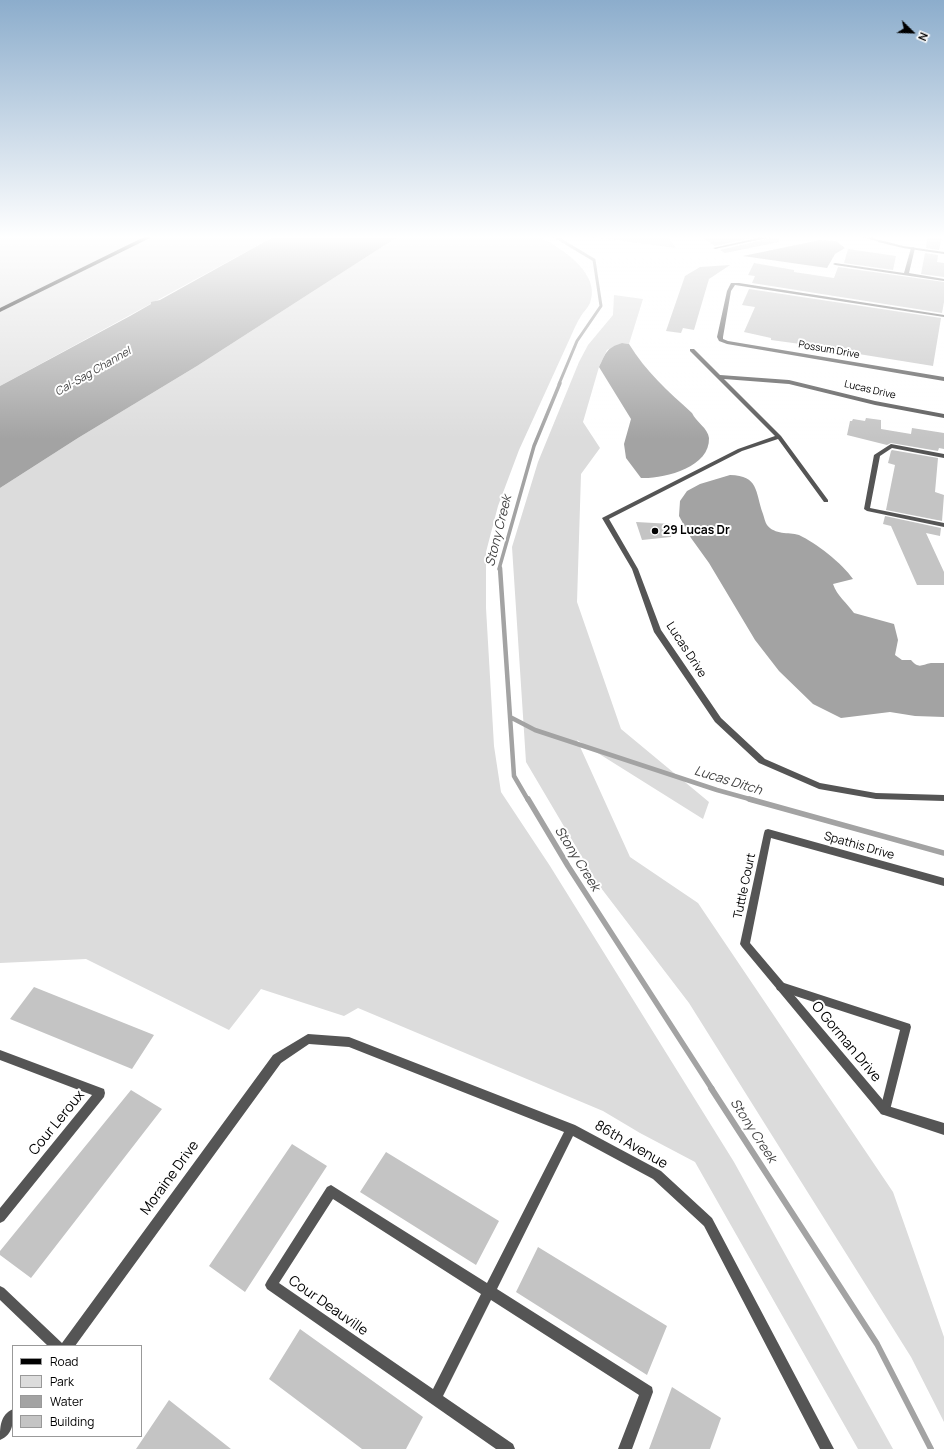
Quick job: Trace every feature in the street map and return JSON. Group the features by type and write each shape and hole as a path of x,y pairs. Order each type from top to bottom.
{"main road":[{"path":"0,310 13,304"}],"street":[{"name":"Possum Drive","path":"726,304 720,333 721,340 944,379"},
{"name":"Possum Drive","path":"867,304 944,316"},
{"path":"692,350 779,437 826,501"},
{"name":"Lucas Drive","path":"720,377 789,382 876,403 944,416"},
{"name":"Lucas Drive","path":"779,437 740,450 605,518 635,569 657,630 718,720 762,761 819,786 876,796 944,798"},
{"path":"944,456 891,446 877,455 867,509 944,525"},
{"name":"Spathis Drive","path":"768,833 944,882"},
{"name":"Tuttle Court","path":"745,944 768,833"},
{"name":"O Gorman Drive","path":"745,944 886,1110"},
{"path":"781,987 906,1027 886,1110 944,1129"},
{"name":"86th Avenue","path":"308,1039 349,1042 571,1129 657,1175 708,1222 827,1449"},
{"name":"Moraine Drive","path":"68,1345 277,1059 308,1039"},
{"name":"Cour Leroux","path":"0,1055 100,1093 0,1217"},
{"path":"435,1399 571,1129"},
{"name":"Cour Deauville","path":"508,1449 271,1285 331,1191 647,1392 625,1449"},
{"path":"0,1292 56,1345"},
{"path":"0,1433 12,1417"}],"green space":[{"path":"0,304 151,304 0,386"},
{"path":"294,304 590,304 576,326 519,450 498,506 486,552 486,608 494,746 501,792 550,866 734,1162 893,1449 858,1449 695,1162 640,1133 603,1111 358,1008 344,1016 261,989 229,1030 86,959 0,963 0,488 78,438 197,366"},
{"path":"614,304 642,304 629,344 622,343 607,350 599,367 583,422 600,448 581,474 577,602 621,729 709,802 703,819 577,740 630,857 698,903 893,1192 944,1337 944,1422 911,1357 689,1003 598,884 526,762 512,547 538,462 579,362 588,345 613,315"}],"water":[{"name":"Cal-Sag Channel","path":"151,304 294,304 197,366 78,438 0,488 0,386"},
{"path":"622,343 629,344 650,372 692,413 708,434 709,438 707,448 702,457 684,470 672,474 641,478 626,458 624,444 631,419 599,367 610,349"},
{"path":"730,475 746,478 751,482 757,492 767,525 770,528 778,532 799,535 821,548 842,566 853,579 833,584 837,592 854,613 894,624 898,640 895,655 902,660 911,660 916,665 944,663 944,717 915,716 890,712 841,718 813,704 779,671 755,640 709,563 691,538 679,516 680,501 687,491 700,484"}],"building":[{"path":"675,304 702,304 694,330 683,328 681,333 666,331"},
{"path":"743,304 846,304 941,318 933,366 840,351 841,350 816,345 771,340 771,338 744,332 755,307 742,305"},
{"path":"883,304 944,304 942,313"},
{"path":"866,418 881,420 881,429 911,434 912,428 944,433 944,449 939,448 938,451 891,443 887,445 847,435 850,421 853,419 865,421"},
{"path":"892,450 938,458 935,492 944,495 942,521 886,510 895,465 888,463"},
{"path":"885,516 941,528 940,536 926,533 944,572 944,585 917,585 891,526 883,524"},
{"name":"29 Lucas Dr","path":"636,522 672,524 671,537 642,540"},
{"path":"34,987 154,1035 132,1069 10,1019"},
{"path":"131,1090 162,1109 31,1278 0,1255 0,1251"},
{"path":"292,1144 327,1166 245,1292 209,1266"},
{"path":"386,1152 499,1221 476,1265 360,1192"},
{"path":"538,1247 667,1326 647,1375 516,1292"},
{"path":"300,1329 423,1417 406,1449 362,1449 269,1379"},
{"path":"672,1387 721,1418 710,1449 649,1449"},
{"path":"169,1400 231,1449 136,1449"}],"waterway":[{"name":"Stony Creek","path":"559,384 577,341 601,306 601,304"},
{"name":"Stony Creek","path":"499,569 534,446 560,383"},
{"name":"Stony Creek","path":"500,568 510,717"},
{"name":"Lucas Ditch","path":"510,717 535,730 717,790 753,800"},
{"name":"Stony Creek","path":"510,717 514,776 528,800"},
{"name":"Stony Creek","path":"528,799 568,866 712,1089"},
{"name":"Lucas Ditch","path":"749,799 944,853"},
{"name":"Stony Creek","path":"711,1088 877,1344 931,1449"}],"place":[{"name":"29 Lucas Dr","path":"655,531"}]}
